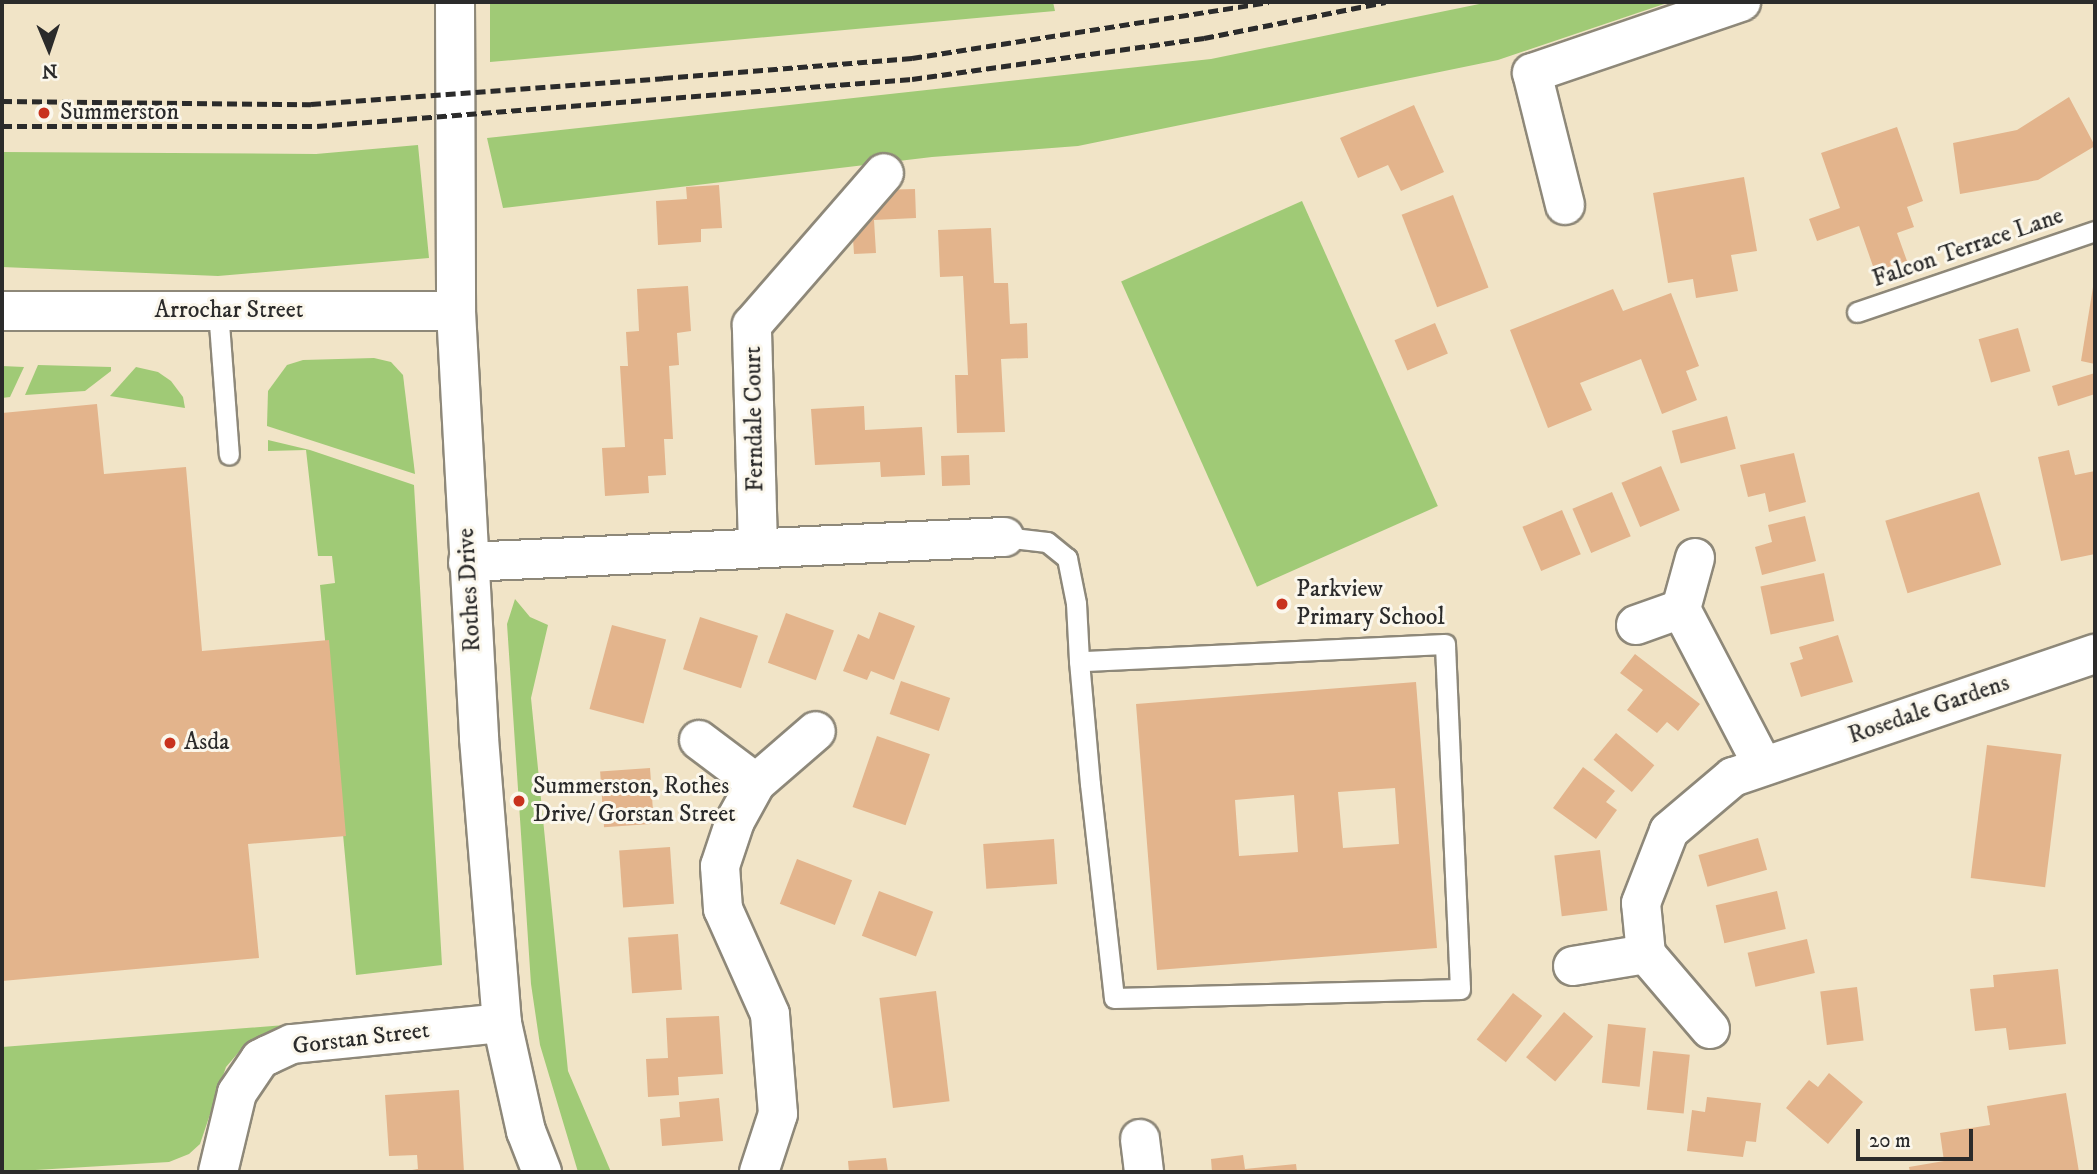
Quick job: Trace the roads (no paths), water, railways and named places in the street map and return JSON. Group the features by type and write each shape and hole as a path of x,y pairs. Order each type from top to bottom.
{"street":[{"name":"Rothes Drive","path":"455,2 456,311 468,562 502,1023 526,1131 542,1172"},
{"path":"1565,205 1532,73 1741,2"},
{"name":"Ferndale Court","path":"758,546 752,325 884,173"},
{"name":"Arrochar Street","path":"2,311 456,311"},
{"path":"468,562 758,546 1004,537"},
{"path":"1695,558 1681,609 1763,766"},
{"path":"1636,625 1681,609"},
{"name":"Rosedale Gardens","path":"1646,954 1642,904 1669,831 1733,777 2095,654"},
{"path":"759,1172 778,1114 770,1014 723,909 720,866 735,821 756,783 816,731"},
{"path":"699,740 756,783"},
{"path":"1573,966 1646,954 1710,1029"},
{"name":"Gorstan Street","path":"218,1172 237,1093 268,1055 292,1044 502,1023"}],"lane":[{"name":"Falcon Terrace Lane","path":"1857,312 2095,231"},
{"path":"218,310 229,456"},
{"path":"1004,537 1047,542 1067,558 1114,998 1460,989 1445,644 1079,661"}],"railway":[{"path":"2,101 311,104 663,78 912,58 1269,2"},
{"path":"2,126 317,126 912,79 1204,38 1385,2"}],"place":[{"name":"Summerston","path":"44,113"},
{"name":"Parkview Primary School","path":"1282,604"},
{"name":"Asda","path":"170,743"},
{"name":"Summerston, Rothes Drive/ Gorstan Street","path":"519,801"}]}
